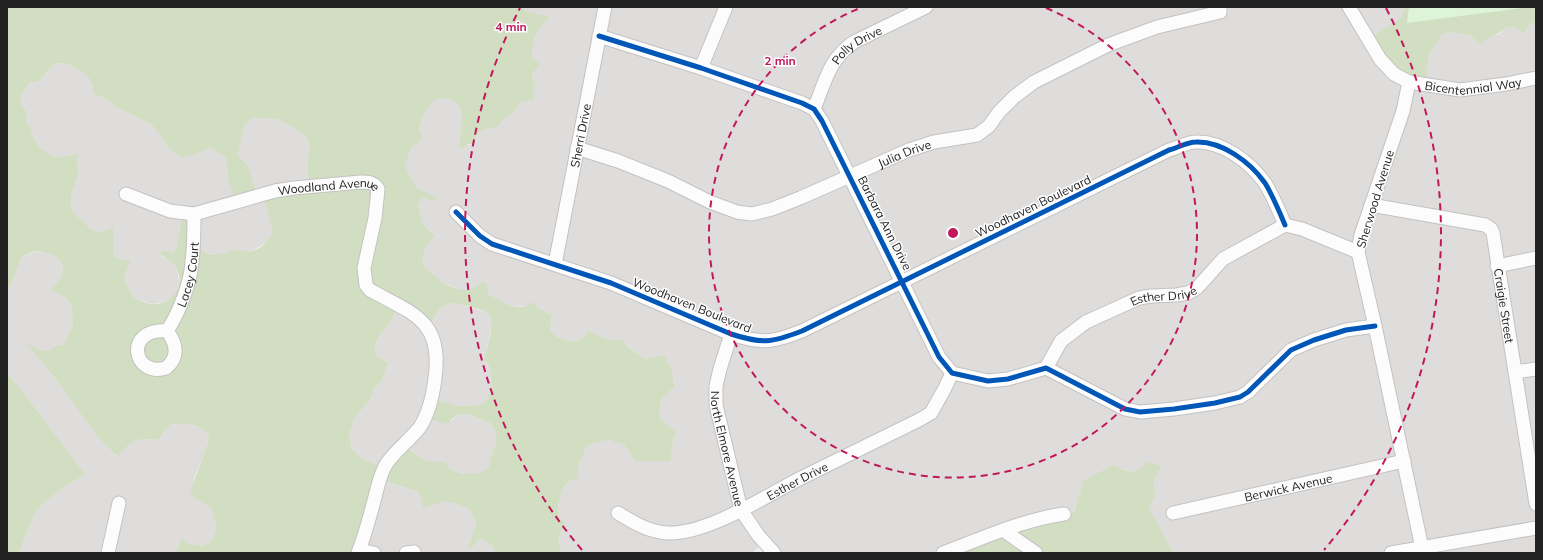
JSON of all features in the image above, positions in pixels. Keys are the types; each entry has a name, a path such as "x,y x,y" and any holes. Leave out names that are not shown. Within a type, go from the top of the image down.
{"street":[{"name":"Sherri Drive","path":"555,264 605,7"},
{"path":"701,68 726,7"},
{"name":"Polly Drive","path":"814,109 831,68 837,57 844,49 854,42 926,7"},
{"path":"1349,7 1380,59 1394,74 1409,82"},
{"name":"Julia Drive","path":"577,148 618,161 660,178 710,202 737,212 752,214 772,209 909,150 927,144 977,135 989,126 999,112 1014,97 1034,82 1108,45 1157,27 1220,10"},
{"path":"600,36 701,68 802,103 814,109"},
{"name":"Bicentennial Way","path":"1409,82 1460,90 1506,84 1536,78"},
{"name":"Sherwood Avenue","path":"1409,82 1403,111 1361,235 1358,252 1423,550"},
{"name":"Barbara Ann Drive","path":"814,109 822,121 850,176 939,357 952,373"},
{"name":"Woodhaven Boulevard","path":"456,212 480,236 492,244 611,283 731,334 751,341 768,342 781,340 802,331 1169,150 1195,142 1212,144 1234,154 1252,168 1265,183 1285,225"},
{"name":"Woodland Avenue","path":"126,194 170,210 194,214 275,191 361,182 370,182 376,185 378,189 374,218 364,268 366,285 370,290 416,315 423,322 431,332 434,339 437,361 434,391 426,417 407,443 387,463 380,477 359,552"},
{"name":"Craigie Street","path":"1371,205 1485,225 1491,228 1536,504"},
{"name":"Lacey Court","path":"167,331 184,296 190,274 194,214"},
{"path":"1285,225 1302,229 1358,252"},
{"name":"Esther Drive","path":"1046,368 1061,341 1086,322 1140,298 1188,293 1197,288 1223,259 1285,225"},
{"path":"1497,266 1536,258"},
{"path":"952,373 988,381 1008,379 1046,368 1125,409 1140,412 1174,409 1215,403 1240,397 1248,392 1291,350 1314,340 1346,330 1375,326"},
{"name":"North Elmore Avenue","path":"731,334 716,386 716,405 741,510 758,535 774,553"},
{"path":"1515,372 1536,369"},
{"name":"Esther Drive","path":"618,513 639,526 653,531 669,533 694,529 741,510 919,420 930,413 946,388 952,373"},
{"name":"Berwick Avenue","path":"1173,513 1404,461"},
{"path":"108,553 119,503"},
{"path":"943,553 1041,517 1064,514"},
{"path":"1391,553 1423,550 1536,528"},
{"path":"1003,530 1036,553"},
{"path":"359,552 374,553"}],"shaded area":[{"path":"523,7 1405,7 1400,19 1372,36 1425,84 1429,54 1443,33 1460,32 1477,40 1486,39 1499,34 1505,28 1528,26 1536,21 1536,553 1174,553 1149,508 1156,494 1153,490 1152,483 1140,470 1132,472 1113,465 1085,480 1074,511 1062,517 941,553 775,553 765,542 752,553 563,553 561,551 558,538 565,524 559,516 558,505 563,488 569,481 578,479 578,467 587,446 609,440 624,445 635,461 671,461 673,440 677,432 660,419 658,411 664,396 669,390 676,387 671,368 665,355 645,359 628,347 622,340 605,339 588,330 586,335 575,342 557,337 550,330 552,315 538,308 527,306 510,307 476,288 461,291 437,279 422,264 422,255 428,244 435,237 423,224 418,204 422,198 433,201 438,199 417,188 405,166 411,148 423,139 419,130 423,115 435,99 446,97 457,103 461,110 462,122 458,147 474,144 478,133 483,129 496,128 506,117 513,114 535,85 532,74 531,47 540,28"},
{"path":"65,63 80,70 89,77 94,85 94,94 106,99 117,108 151,124 167,146 191,156 211,148 226,158 228,179 235,204 248,166 238,156 244,125 253,118 278,119 305,135 310,146 307,162 309,187 273,232 268,241 252,251 244,252 236,249 220,255 205,254 200,249 183,212 176,249 172,253 164,250 162,257 172,262 177,268 179,283 176,294 169,301 152,304 134,298 124,280 128,266 113,253 101,232 92,230 72,211 71,196 79,171 77,166 77,154 55,157 41,149 31,133 31,128 26,123 27,113 21,107 20,98 29,83 39,81 54,64"},
{"path":"37,251 57,256 62,262 63,272 58,284 71,304 73,325 64,344 54,347 48,351 42,351 27,344 116,456 131,441 144,439 159,440 164,431 172,424 189,424 202,428 209,436 205,453 194,478 211,508 217,528 211,541 204,546 187,543 182,537 175,553 19,553 36,510 60,490 85,474 7,373 7,288 10,286 22,257"},
{"path":"453,303 486,312 491,317 492,323 484,359 488,364 492,376 492,390 487,400 480,405 456,406 432,398 452,421 457,415 468,414 490,423 495,431 496,442 488,468 481,474 462,474 450,469 445,463 432,463 418,456 406,447 388,468 364,460 352,449 349,436 354,419 370,400 375,387 382,381 388,363 376,355 375,344 380,335 399,308 429,326 441,307"},
{"path":"384,481 417,491 422,499 424,508 442,501 454,502 469,509 476,522 468,549 475,545 479,539 486,541 493,547 495,553 360,553"}],"green space":[{"path":"7,7 523,7 526,11 550,17 539,30 534,40 532,57 540,64 532,74 535,85 533,100 521,102 513,114 506,117 496,128 481,131 477,135 474,144 468,144 463,149 458,147 462,120 461,112 459,106 454,101 435,99 423,115 419,130 423,139 411,148 405,166 417,188 439,199 433,201 423,198 418,204 423,224 435,237 426,249 422,264 442,282 458,289 466,290 474,288 482,282 486,283 488,294 510,306 522,307 533,302 538,308 552,315 550,330 557,337 575,342 586,335 588,330 605,339 622,340 628,347 645,359 665,355 671,367 676,387 671,389 664,396 660,404 659,414 660,419 677,432 673,440 671,461 635,461 624,445 609,440 587,446 578,467 578,479 569,481 563,488 558,505 559,516 565,524 558,538 561,551 563,553 495,553 493,547 486,541 479,539 475,545 468,549 476,522 469,509 451,502 442,502 423,509 422,499 417,491 384,481 360,553 175,553 182,537 187,543 204,546 211,541 217,528 211,508 190,495 209,436 202,428 189,424 172,424 164,431 159,440 145,439 135,441 127,446 117,456 97,436 58,382 26,343 42,351 48,351 54,347 64,344 73,325 71,304 64,296 51,290 62,275 63,270 60,260 39,251 22,257 10,286 7,288","holes":["65,63 81,71 88,77 93,87 94,94 106,99 117,108 151,124 167,146 181,158 191,156 211,148 226,158 228,179 235,204 257,195 248,166 238,156 244,125 253,118 278,119 305,135 310,146 307,162 309,186 264,197 273,232 262,246 253,251 242,251 236,249 217,255 204,252 200,249 195,212 183,212 176,249 172,253 164,250 160,252 176,266 179,282 175,294 171,298 159,304 150,304 134,298 124,280 131,261 119,259 113,253 113,228 101,232 92,230 72,211 71,196 79,171 77,166 77,154 55,157 41,149 31,133 31,128 26,123 27,112 21,105 21,98 29,83 39,81 54,64","452,303 479,309 486,312 489,316 491,327 484,359 488,364 492,376 492,390 487,400 480,405 457,406 432,398 426,418 446,424 457,415 468,414 490,423 495,431 496,442 488,468 481,473 462,474 450,469 445,462 428,461 406,447 388,468 364,460 352,449 349,436 354,419 370,400 375,387 382,381 388,363 376,355 375,344 380,335 399,308 429,326 441,307"]},
{"path":"1405,7 1536,7 1536,21 1528,26 1524,33 1515,27 1505,28 1481,44 1468,35 1443,33 1429,54 1425,84 1398,75 1372,36 1400,19"},
{"path":"1409,7 1529,7 1407,23"},
{"path":"7,373 85,474 60,490 36,510 19,553 7,553"},
{"path":"1147,462 1162,466 1154,480 1153,487 1156,494 1149,508 1174,553 941,553 1074,512 1084,480 1113,465 1128,471 1135,471 1143,467"}],"cycle path":[{"path":"599,36 701,68 802,103 814,109 822,121 939,357 952,373 988,381 1008,379 1046,368 1125,409 1140,412 1174,409 1215,403 1240,397 1248,392 1291,350 1314,340 1346,330 1375,326"},
{"path":"456,212 480,236 492,244 611,283 731,334 759,341 774,340 802,331 1169,150 1189,143 1196,142 1216,145 1235,154 1252,168 1265,183 1285,225"}]}
